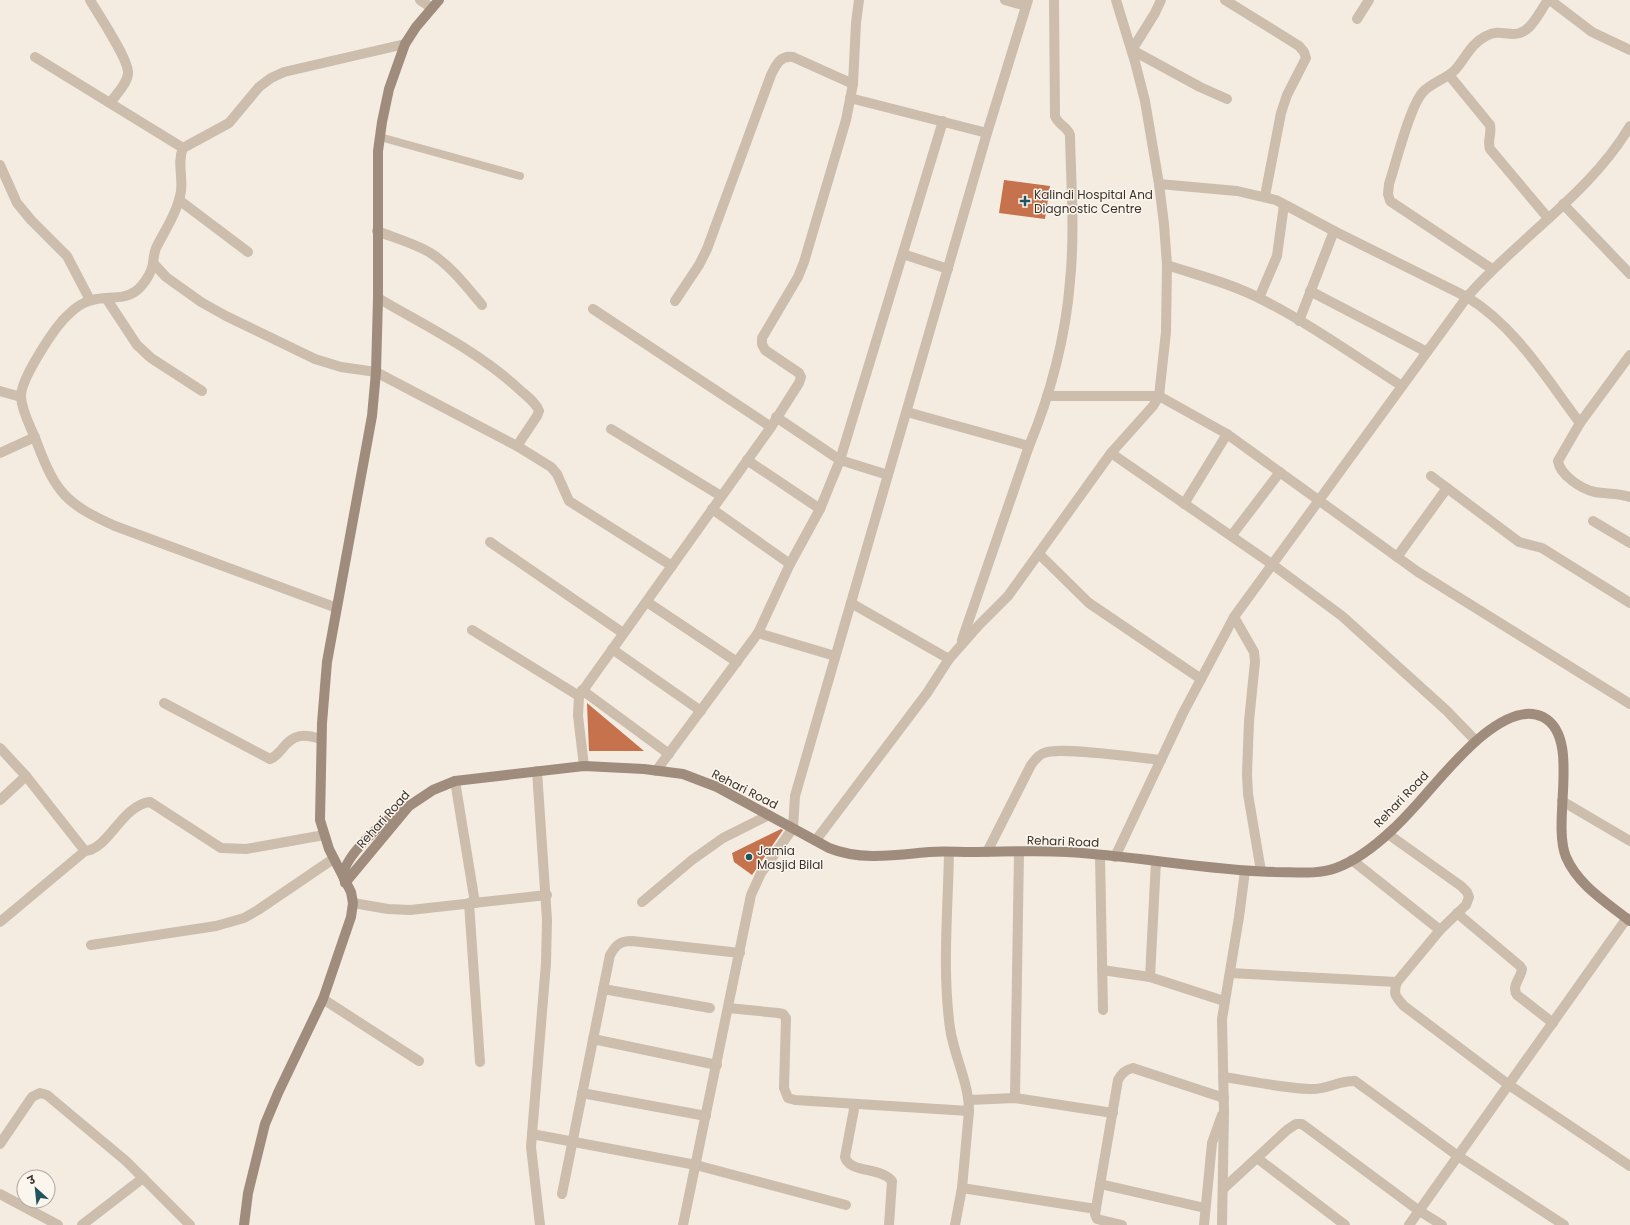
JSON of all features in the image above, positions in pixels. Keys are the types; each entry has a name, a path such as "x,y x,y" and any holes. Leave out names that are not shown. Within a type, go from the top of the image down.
{"main road":[{"path":"244,1225 248,1193 265,1124 278,1093 323,999 346,938 353,903 350,892 333,859 320,820 322,739 327,662 372,416 376,372 378,298 378,152 380,137 389,89 404,44 410,34 439,0"},
{"name":"Rehari Road","path":"345,883 409,806 433,790 455,781 584,766 683,774 717,787 844,854 882,856 949,852 1066,852 1244,871 1316,873 1335,868 1352,860 1388,834 1476,740 1510,718 1527,714 1539,715 1551,722 1557,732 1562,748 1561,838 1565,854 1574,873 1590,889 1628,920"}],"street":[{"path":"90,0 124,59 128,70 128,76 110,103"},
{"path":"420,0 432,8"},
{"path":"584,766 578,716 581,693 771,426 801,378 797,370 765,350 762,344 762,338 798,277 804,262 846,120 853,84 855,29 859,0"},
{"path":"683,1225 740,953 750,895 754,883 793,828 795,796 987,133 1027,3 1005,0"},
{"path":"961,644 1029,446 1041,419 1066,318 1072,246 1070,135 1068,129 1057,122 1055,116 1054,0"},
{"path":"816,840 927,693 949,659 961,644 1008,596 1111,453 1153,406 1158,396 1166,332 1166,265 1160,184 1145,101 1132,50 1116,0"},
{"path":"1132,50 1155,13 1161,0"},
{"path":"1225,0 1299,46 1304,52 1306,58 1287,95 1281,113 1265,196"},
{"path":"1357,19 1369,0"},
{"path":"1492,269 1390,201 1388,194 1389,184 1418,98 1423,92 1457,68 1470,49 1486,36 1495,32 1518,34 1524,32 1549,0 1592,32 1630,50"},
{"path":"337,608 115,526 86,513 69,500 59,489 48,471 21,397 26,380 56,328 69,314 90,300 128,296 145,283 153,263 153,255 179,200 182,182 180,154 183,148 229,123 259,87 271,78 284,72 404,44"},
{"path":"1132,50 1200,87 1227,99"},
{"path":"35,57 183,148"},
{"path":"675,301 700,264 707,249 771,75 777,63 782,58 793,57 853,84"},
{"path":"1449,75 1490,125 1491,130 1488,143 1490,149 1548,218"},
{"path":"850,98 987,133"},
{"path":"656,771 758,633 790,564 820,509 840,460 943,122"},
{"path":"1115,857 1201,679 1234,617 1467,297 1492,269 1563,204 1609,158 1630,126"},
{"path":"0,165 18,203 31,220 68,256 90,300"},
{"path":"1160,184 1237,191 1265,196 1467,297 1484,307 1508,328 1580,424"},
{"path":"179,200 248,252"},
{"path":"1563,204 1630,274"},
{"path":"1258,298 1277,256 1284,205"},
{"path":"377,231 430,253 455,274 482,305"},
{"path":"1299,321 1334,231"},
{"path":"903,254 948,269"},
{"path":"153,263 166,277 201,302 303,354 342,367 376,372 517,446 554,471 560,480 565,494 572,504 672,566"},
{"path":"1166,265 1230,286 1258,298 1299,321 1402,386"},
{"path":"1310,291 1428,352"},
{"path":"106,298 137,345 151,358 202,391"},
{"path":"378,298 487,363 535,403 539,411 537,416 517,446"},
{"path":"593,308 659,354 771,426"},
{"path":"1630,355 1580,424 1560,454 1558,460 1559,467 1564,474 1586,489 1630,497"},
{"path":"0,391 21,397"},
{"path":"1047,396 1158,396 1227,434 1397,557 1463,601 1630,704"},
{"path":"907,412 1029,446"},
{"path":"776,417 840,460 888,475"},
{"path":"611,429 721,496"},
{"path":"1184,504 1227,434"},
{"path":"0,453 35,437"},
{"path":"1111,453 1273,564 1342,616 1447,711 1476,740"},
{"path":"747,460 820,509"},
{"path":"1232,536 1280,472"},
{"path":"1431,476 1519,542 1542,548 1630,603"},
{"path":"1397,557 1447,488"},
{"path":"712,509 790,564"},
{"path":"1593,520 1630,543"},
{"path":"490,542 623,633"},
{"path":"1039,554 1089,603 1201,679"},
{"path":"647,602 737,662"},
{"path":"851,603 949,659"},
{"path":"1234,617 1254,652 1255,662 1249,721 1247,774 1248,794 1261,871"},
{"path":"472,630 581,693 669,754"},
{"path":"758,633 836,656"},
{"path":"612,649 701,711"},
{"path":"164,703 270,759 277,755 286,743 295,737 305,735 322,739"},
{"path":"0,748 26,776 85,851"},
{"path":"987,852 1031,765 1044,753 1069,751 1161,760"},
{"path":"537,771 547,895 547,948 532,1134 533,1170 540,1225"},
{"path":"0,800 26,776"},
{"path":"455,781 472,903 480,1062"},
{"path":"1562,801 1630,841"},
{"path":"0,922 85,851 96,848 138,805 150,802 221,848 246,849 324,835"},
{"path":"642,902 692,860 723,838 769,815"},
{"path":"1388,834 1467,892 1469,897 1466,904 1440,930 1397,982 1394,991 1397,998 1404,1006 1509,1085 1630,1166"},
{"path":"949,852 948,1006 954,1047 969,1100 962,1188 955,1225"},
{"path":"1015,1098 1019,852"},
{"path":"1100,855 1103,1010"},
{"path":"91,945 216,926 244,918 333,859"},
{"path":"1352,860 1440,930"},
{"path":"1150,977 1156,861"},
{"path":"1222,1225 1224,1098 1222,1019 1244,871"},
{"path":"353,903 388,909 410,910 547,895"},
{"path":"1457,913 1520,966 1522,969 1522,974 1514,987 1514,991 1553,1023"},
{"path":"1409,1225 1418,1210 1628,920"},
{"path":"562,1194 610,955 614,947 622,941 632,941 740,953"},
{"path":"1102,970 1150,977 1224,1001"},
{"path":"1230,973 1397,982"},
{"path":"603,989 710,1008"},
{"path":"323,999 419,1061"},
{"path":"728,1008 783,1014 786,1018 784,1088 788,1098 969,1111"},
{"path":"593,1039 717,1065"},
{"path":"1122,1225 1097,1218 1096,1209 1118,1080 1127,1069 1133,1068 1224,1098"},
{"path":"1223,1077 1308,1089 1328,1088 1349,1081 1355,1082 1458,1156 1564,1225"},
{"path":"0,1144 32,1097 40,1093 47,1095 58,1102 143,1178 190,1225"},
{"path":"582,1093 706,1116"},
{"path":"969,1100 1015,1098 1113,1113"},
{"path":"855,1104 845,1157 846,1162 851,1166 885,1174 892,1181 889,1225"},
{"path":"1204,1225 1212,1143 1217,1125 1224,1112"},
{"path":"1223,1189 1287,1130 1296,1124 1302,1124 1418,1210 1442,1225"},
{"path":"532,1134 696,1165 846,1205"},
{"path":"1257,1158 1345,1225"},
{"path":"82,1225 143,1178"},
{"path":"1100,1184 1205,1208"},
{"path":"962,1188 1096,1209"},
{"path":"0,1194 58,1225"}],"lane":[{"path":"380,137 520,176"}],"building":[{"path":"1004,180 1050,186 1045,219 999,213"},
{"path":"587,703 644,751 589,751"},
{"name":"Jamia Masjid Bilal","path":"781,829 783,830 752,875 734,862 732,853"}],"place":[{"name":"Kalindi Hospital And Diagnostic Centre","path":"1025,201"},
{"name":"Jamia Masjid Bilal","path":"749,857"}]}
